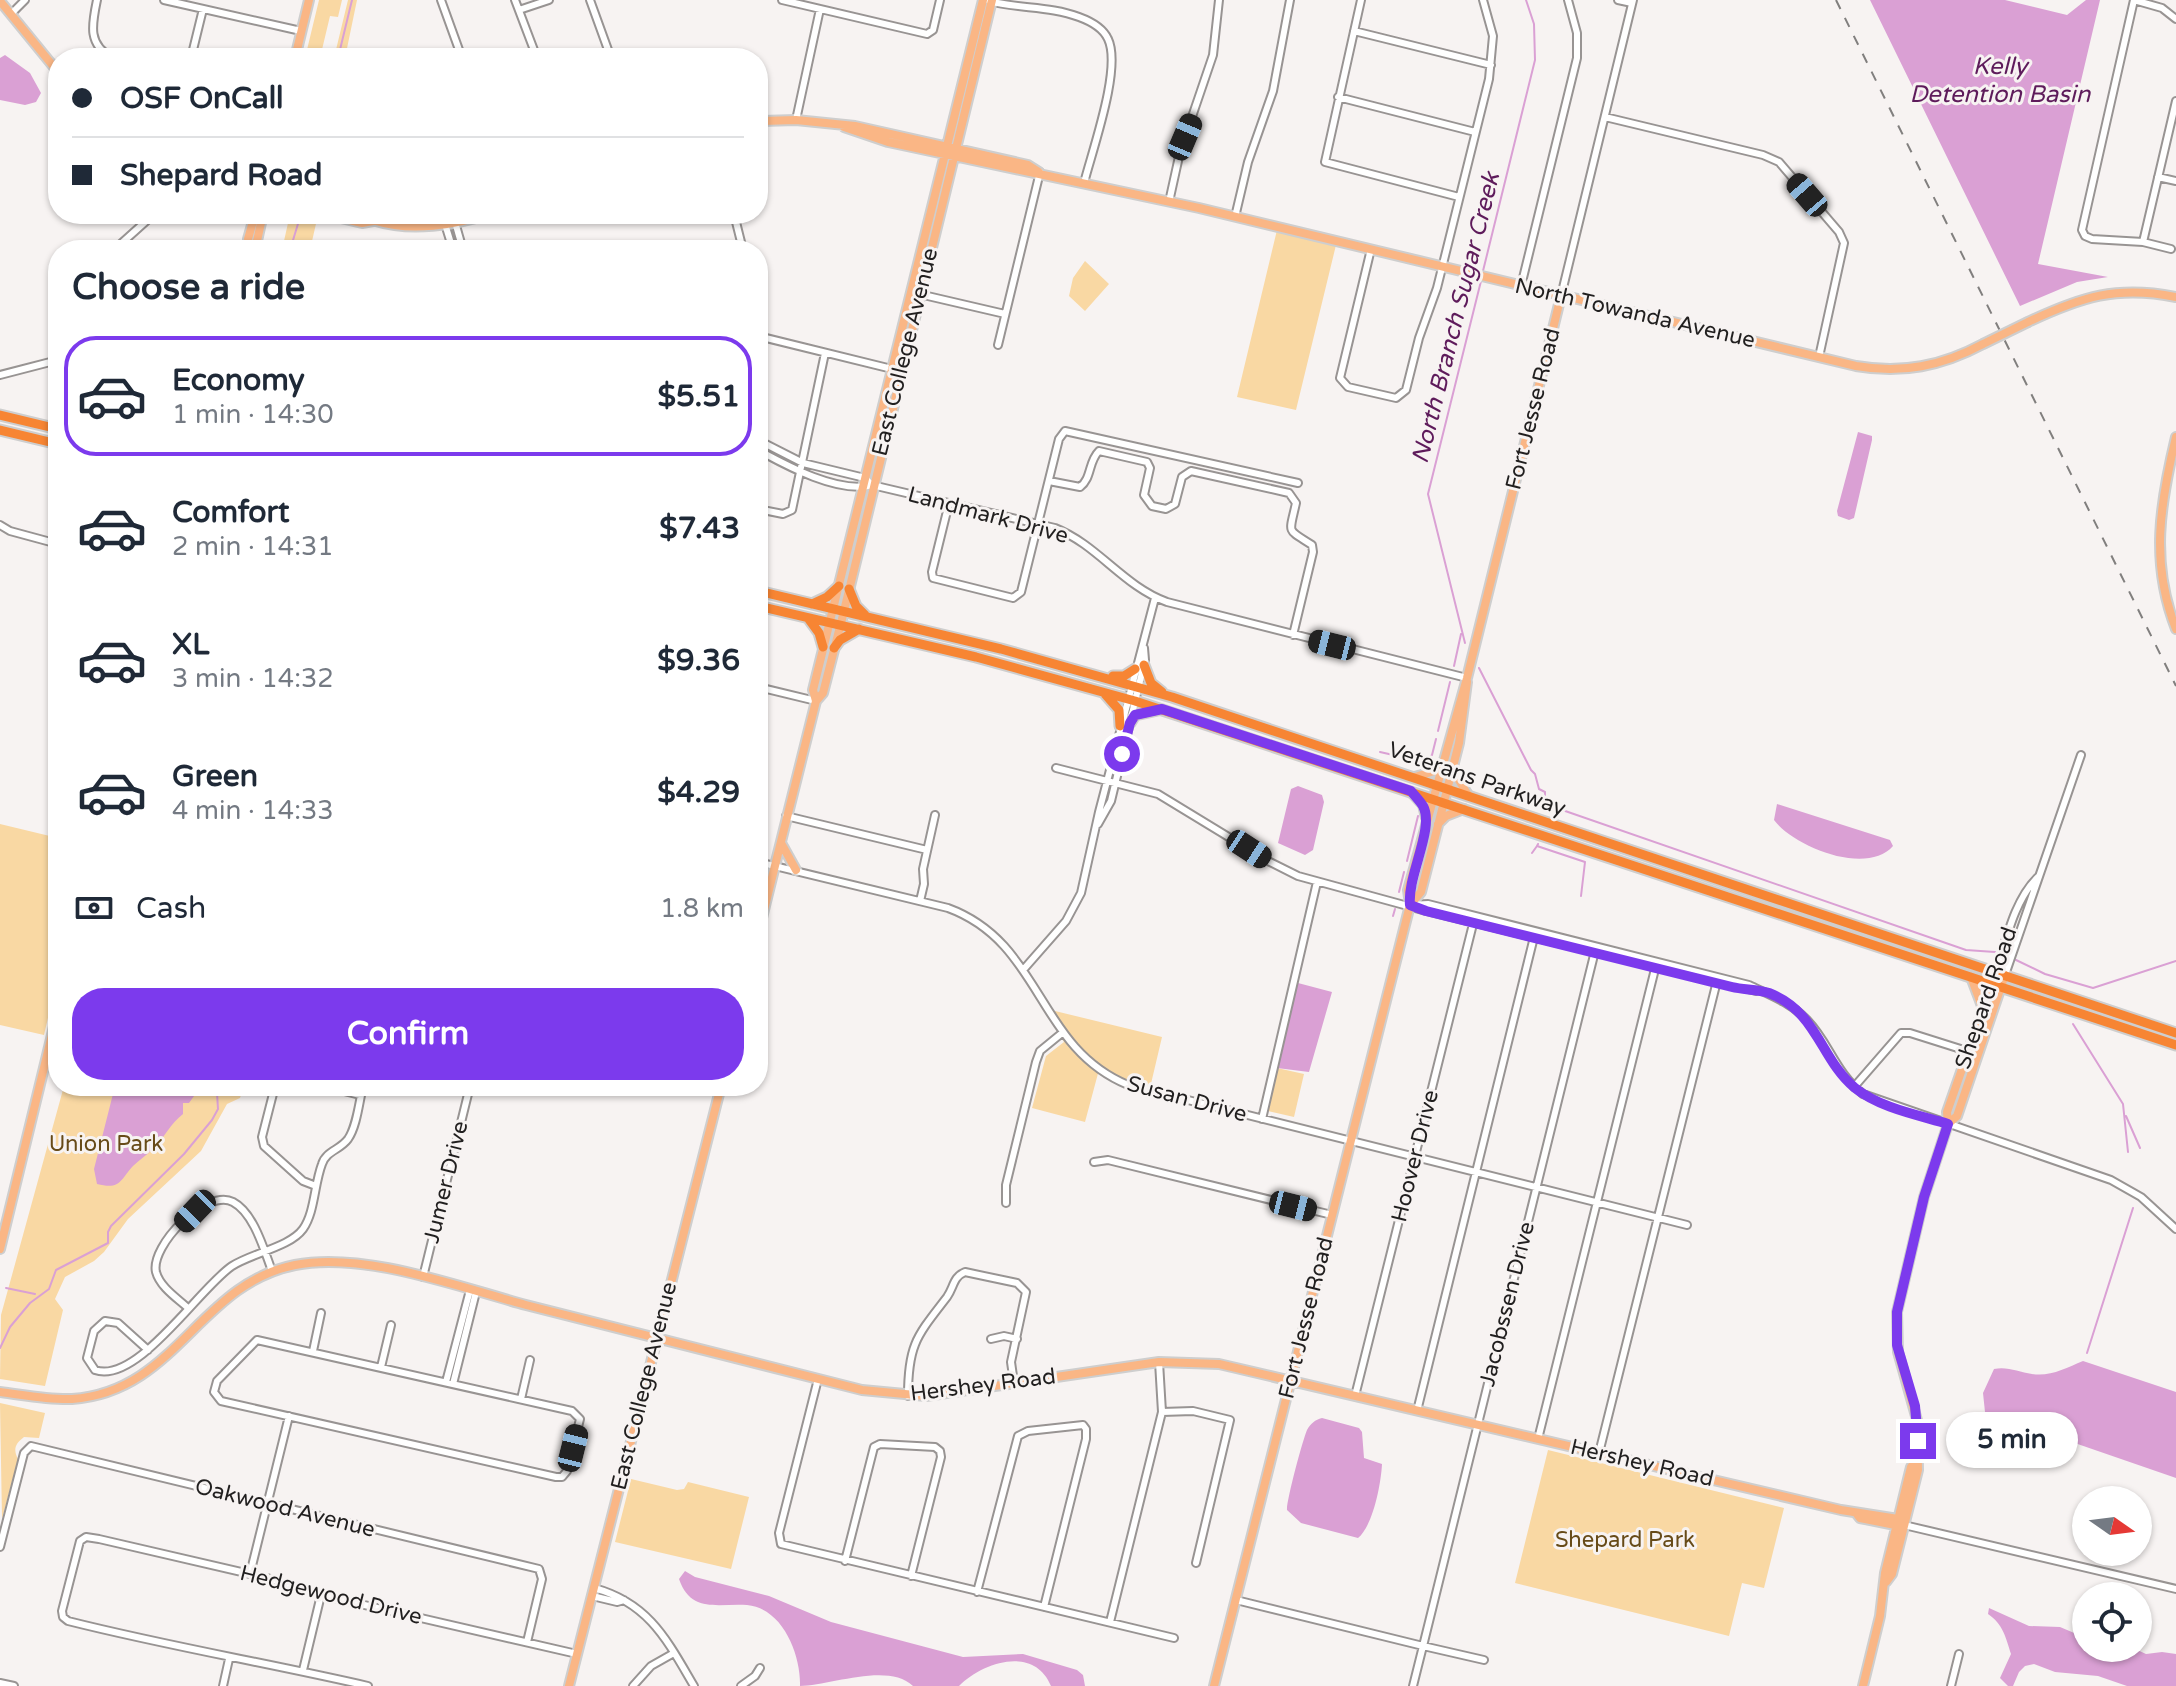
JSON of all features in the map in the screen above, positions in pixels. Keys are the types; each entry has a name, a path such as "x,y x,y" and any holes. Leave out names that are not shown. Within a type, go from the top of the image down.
{"highway":[{"path":"0,415 48,427"},
{"path":"0,430 48,442"},
{"path":"812,604 827,597 839,586"},
{"path":"849,589 856,606 868,617"},
{"name":"Veterans Parkway","path":"768,593 1168,696 2176,1033"},
{"name":"Veterans Parkway","path":"768,608 859,629 1162,709 2176,1045"},
{"path":"808,618 819,633 823,647"},
{"path":"834,648 840,640 859,629"},
{"path":"1103,677 1124,676 1139,667 1151,683 1168,696"},
{"path":"1102,692 1116,704 1125,724 1135,715 1162,709"}],"main road":[{"path":"297,48 309,0"},
{"name":"East College Avenue","path":"768,891 816,701 823,693 844,611 892,369 988,0"},
{"path":"0,1 48,60"},
{"name":"North Towanda Avenue","path":"768,121 796,120 844,127 888,142 950,151 1026,174 1040,172 1873,369 1900,370 1934,365 2072,302 2113,292 2137,291 2176,297"},
{"name":"East College Avenue","path":"816,701 813,690 832,609 900,378 950,151"},
{"name":"Fort Jesse Road","path":"1214,1686 1410,905 1408,890 1467,678 1561,296"},
{"path":"900,378 895,369 902,327"},
{"path":"2176,437 2158,531 2161,577 2176,629"},
{"name":"Fort Jesse Road","path":"1410,905 1421,892 1448,788 1468,693 1467,678"},
{"path":"1415,777 1434,771 1443,763"},
{"path":"1452,769 1468,795"},
{"path":"1411,791 1423,805 1426,821"},
{"path":"1438,825 1446,816 1465,809"},
{"path":"780,841 783,853 796,870"},
{"name":"Shepard Road","path":"1948,1124 1957,1116 2000,973"},
{"path":"1971,977 1982,1007"},
{"name":"Shepard Road","path":"1863,1686 1886,1582 1885,1573 1900,1524 1911,1467 1916,1461 1917,1420 1898,1352 1897,1312 1924,1197 1948,1124 1947,1112 1982,1007 1996,986"},
{"path":"0,1249 48,1051"},
{"name":"East College Avenue","path":"569,1686 718,1096"},
{"name":"Hershey Road","path":"3,1392 74,1399 107,1392 163,1362 228,1295 254,1278 300,1263 335,1260 422,1278 862,1390 908,1396 953,1393 1159,1362 1206,1363 1856,1513 1862,1511 1900,1524"}],"street":[{"path":"11,14 25,0"},
{"path":"97,0 92,26 99,48"},
{"path":"164,0 301,31"},
{"path":"441,0 458,48"},
{"path":"515,0 533,48"},
{"path":"519,10 549,0"},
{"path":"590,0 607,48"},
{"path":"782,0 930,34 940,0"},
{"path":"988,0 1032,5 1079,17 1094,24 1109,41 1111,74 1084,183"},
{"path":"1169,202 1180,152 1208,75 1219,0"},
{"path":"1235,217 1248,162 1273,91 1290,0"},
{"path":"1361,0 1325,162 1459,197"},
{"path":"1371,249 1340,374 1342,382 1348,387 1399,397 1406,390 1442,267 1491,65 1493,36 1483,0"},
{"path":"1521,286 1577,58 1577,33 1568,0"},
{"path":"1618,0 1633,2"},
{"path":"2171,249 2143,242 2088,238 2082,226 2134,0 2162,8 2176,19"},
{"name":"Fort Jesse Road","path":"1561,296 1633,2"},
{"path":"193,48 203,9"},
{"path":"796,120 820,9"},
{"path":"1354,31 1491,65"},
{"path":"1338,97 1475,132"},
{"path":"2143,242 2176,101"},
{"path":"1605,117 1763,155 1779,162 1844,239 1845,252 1819,357"},
{"path":"998,345 1040,172"},
{"path":"2158,177 2176,181"},
{"path":"125,240 143,224"},
{"path":"919,294 1005,314"},
{"path":"768,339 892,369"},
{"path":"768,511 788,514 792,510 825,353"},
{"path":"0,375 48,363"},
{"path":"949,503 933,578 1017,597 1059,439 1065,431 1298,483"},
{"path":"768,445 803,463 867,484"},
{"path":"1049,481 1080,487 1087,482 1093,458 1099,451 1147,462 1150,468 1144,495 1152,506 1166,509 1175,504 1182,477 1191,471 1289,493 1296,503 1290,529 1293,535 1312,545 1313,552 1293,635"},
{"path":"768,455 801,472 867,484"},
{"name":"Landmark Drive","path":"867,484 1073,535 1129,582 1155,598 1467,678"},
{"path":"0,525 10,531 48,541"},
{"path":"1023,970 1076,905 1112,780 1155,598"},
{"path":"768,689 816,701"},
{"name":"Shepard Road","path":"2000,973 2018,910 2030,885 2038,877 2081,755"},
{"path":"1056,768 1158,794 1280,868 1317,882 1410,905 1428,904 1474,920 1761,991 1790,1004 1807,1020 1832,1061 1854,1087 1882,1103 2111,1180 2141,1197 2176,1229"},
{"path":"920,901 935,815"},
{"path":"786,816 927,850"},
{"name":"Susan Drive","path":"768,864 960,912 984,925 1003,943 1023,970 1062,1033 1091,1064 1118,1081 1687,1225"},
{"path":"1262,1119 1317,882"},
{"name":"Hoover Drive","path":"1355,1396 1474,920"},
{"path":"1417,1411 1535,935"},
{"name":"Jacobssen Drive","path":"1413,1686 1595,950"},
{"path":"1538,1439 1656,965"},
{"path":"1599,1453 1717,980"},
{"path":"1006,1203 1006,1185 1036,1062 1040,1051 1062,1033"},
{"path":"1854,1087 1901,1033 1967,1051"},
{"path":"272,1096 262,1137 264,1146 303,1181 316,1186"},
{"path":"148,1350 118,1323 110,1321 101,1323 94,1331 87,1358 95,1370 109,1371 148,1350 228,1268 264,1249 291,1240 301,1232 307,1222 326,1156 344,1144 350,1135 360,1096"},
{"name":"Jumer Drive","path":"422,1278 468,1096"},
{"path":"1094,1162 1108,1160 1332,1215"},
{"path":"188,1308 160,1281 155,1263 161,1247 204,1203 221,1199 238,1206 264,1249 272,1271"},
{"path":"908,1396 908,1371 917,1335 949,1293 957,1275 969,1271 1017,1283 1026,1292 1011,1362 1014,1383"},
{"path":"450,1383 473,1291"},
{"path":"313,1351 321,1313"},
{"path":"381,1367 391,1325"},
{"path":"991,1339 1004,1336 1017,1339"},
{"path":"257,1340 313,1351 572,1411 578,1416 567,1471 562,1477 221,1401 216,1397 213,1387 217,1381 257,1340"},
{"path":"521,1399 530,1360"},
{"path":"1110,1622 1162,1412 1159,1362"},
{"path":"818,1379 779,1533 780,1542 785,1546 1174,1638"},
{"path":"1162,1412 1210,1413 1230,1420 1196,1563"},
{"path":"250,1574 289,1416"},
{"path":"977,1592 1018,1436 1028,1431 1083,1425 1086,1439 1044,1607"},
{"path":"845,1561 874,1447 880,1444 935,1447 941,1457 911,1576"},
{"name":"Oakwood Avenue","path":"0,1547 27,1448 31,1446 268,1501 318,1518 542,1572 527,1642"},
{"name":"Hershey Road","path":"1900,1524 2176,1589"},
{"name":"Hedgewood Drive","path":"229,1659 64,1618 62,1611 79,1543 84,1538 250,1574 321,1595 577,1654"},
{"path":"593,1592 619,1595 649,1617 694,1686"},
{"path":"303,1670 321,1595"},
{"path":"1236,1600 1484,1660"},
{"path":"633,1686 651,1666 674,1653"},
{"path":"1951,1686 1959,1654"},
{"path":"223,1686 229,1659 303,1670 368,1686"},
{"path":"741,1686 760,1668"},
{"path":"0,1683 14,1686"}],"green space":[{"path":"319,0 342,0 338,17 330,16 322,48 307,48"},
{"path":"348,0 357,0 347,48 336,48"},
{"path":"288,224 316,224 312,240 284,240"},
{"path":"1277,230 1336,245 1296,410 1237,397"},
{"path":"1085,261 1109,284 1085,311 1069,296 1073,278"},
{"path":"0,824 48,836 48,1018 44,1035 0,1025"},
{"path":"1055,1011 1162,1037 1150,1088 1100,1066 1085,1122 1032,1108 1046,1056 1064,1042 1047,1015"},
{"path":"1277,1068 1304,1074 1294,1117 1268,1111"},
{"name":"Union Park","path":"61,1096 241,1096 227,1104 201,1151 128,1219 104,1252 65,1277 55,1299 63,1310 45,1386 0,1379 1,1315"},
{"path":"0,1403 45,1413 39,1438 24,1437 16,1447 18,1459 2,1519"},
{"name":"Shepard Park","path":"1548,1450 1784,1508 1764,1588 1742,1583 1729,1636 1515,1583"},
{"path":"631,1479 677,1490 684,1489 688,1482 749,1497 731,1569 615,1542"}],"water":[{"name":"Kelly Detention Basin","path":"1870,0 2005,0 2067,15 2086,0 2100,0 2038,264 2108,277 2077,282 2020,306"},
{"path":"5,55 30,73 41,93 36,102 25,105 0,100 0,58"},
{"path":"1858,432 1872,436 1872,440 1854,518 1849,520 1838,516 1837,511"},
{"path":"1298,786 1322,795 1324,802 1313,850 1305,855 1278,843 1291,789"},
{"path":"1777,804 1890,840 1893,846 1881,855 1866,858 1849,858 1814,848 1797,840 1774,820"},
{"path":"1298,983 1332,992 1309,1072 1277,1068"},
{"path":"112,1096 194,1096 189,1103 183,1103 183,1114 153,1149 116,1185 97,1184 94,1169"},
{"path":"2083,1361 2176,1392 2176,1478 1985,1412 1983,1393 1994,1369 2045,1374"},
{"path":"1322,1418 1359,1428 1364,1458 1382,1464 1372,1515 1358,1538 1301,1523 1287,1510 1307,1430 1313,1422"},
{"path":"685,1571 695,1577 769,1596 831,1622 963,1657 1023,1654 1077,1670 1083,1675 1085,1686 1051,1686 1033,1665 1008,1662 981,1670 959,1686 913,1686 902,1679 874,1675 800,1686 793,1648 780,1624 771,1615 747,1605 698,1602 684,1590 679,1579"},
{"path":"1989,1608 2029,1626 2060,1627 2072,1632 2072,1662 2152,1662 2152,1653 2176,1654 2176,1686 2127,1686 2098,1676 2055,1672 2034,1664 2025,1666 2013,1686 2008,1686 2000,1678 2011,1654 2001,1627 1988,1614"}],"waterway":[{"path":"340,48 352,0"},
{"name":"North Branch Sugar Creek","path":"1482,275 1535,60 1534,24 1526,0"},
{"path":"293,240 298,224"},
{"name":"North Branch Sugar Creek","path":"1465,643 1428,494 1481,281"},
{"path":"1454,666 1461,634"},
{"path":"1479,668 1535,774 1539,789 1545,792 1545,804 1966,950 1995,952"},
{"path":"1438,731 1450,682"},
{"path":"1380,752 1424,762 1432,755 1436,739"},
{"path":"1407,861 1418,816"},
{"path":"1538,844 1585,862 1581,896"},
{"path":"1532,853 1537,846"},
{"path":"1399,892 1404,872"},
{"path":"1393,916 1395,909"},
{"path":"2016,960 2045,974 2093,988 2176,961"},
{"path":"2073,1024 2123,1104 2128,1152"},
{"path":"0,1348 10,1327 30,1303 49,1289 56,1270 108,1243 111,1226 184,1154 212,1120 218,1109 217,1096"},
{"path":"2126,1116 2140,1148"},
{"path":"2087,1353 2133,1208"},
{"path":"6,1288 35,1294"}],"railway":[{"path":"1836,0 2176,686"}],"route":[{"path":"1122,754 1135,715 1162,709 1411,791 1423,805 1426,821 1408,890 1410,905 1748,991 1769,993 1790,1004 1807,1020 1841,1073 1863,1094 1948,1124 1924,1197 1897,1312 1897,1345 1915,1406 1918,1441"}]}
